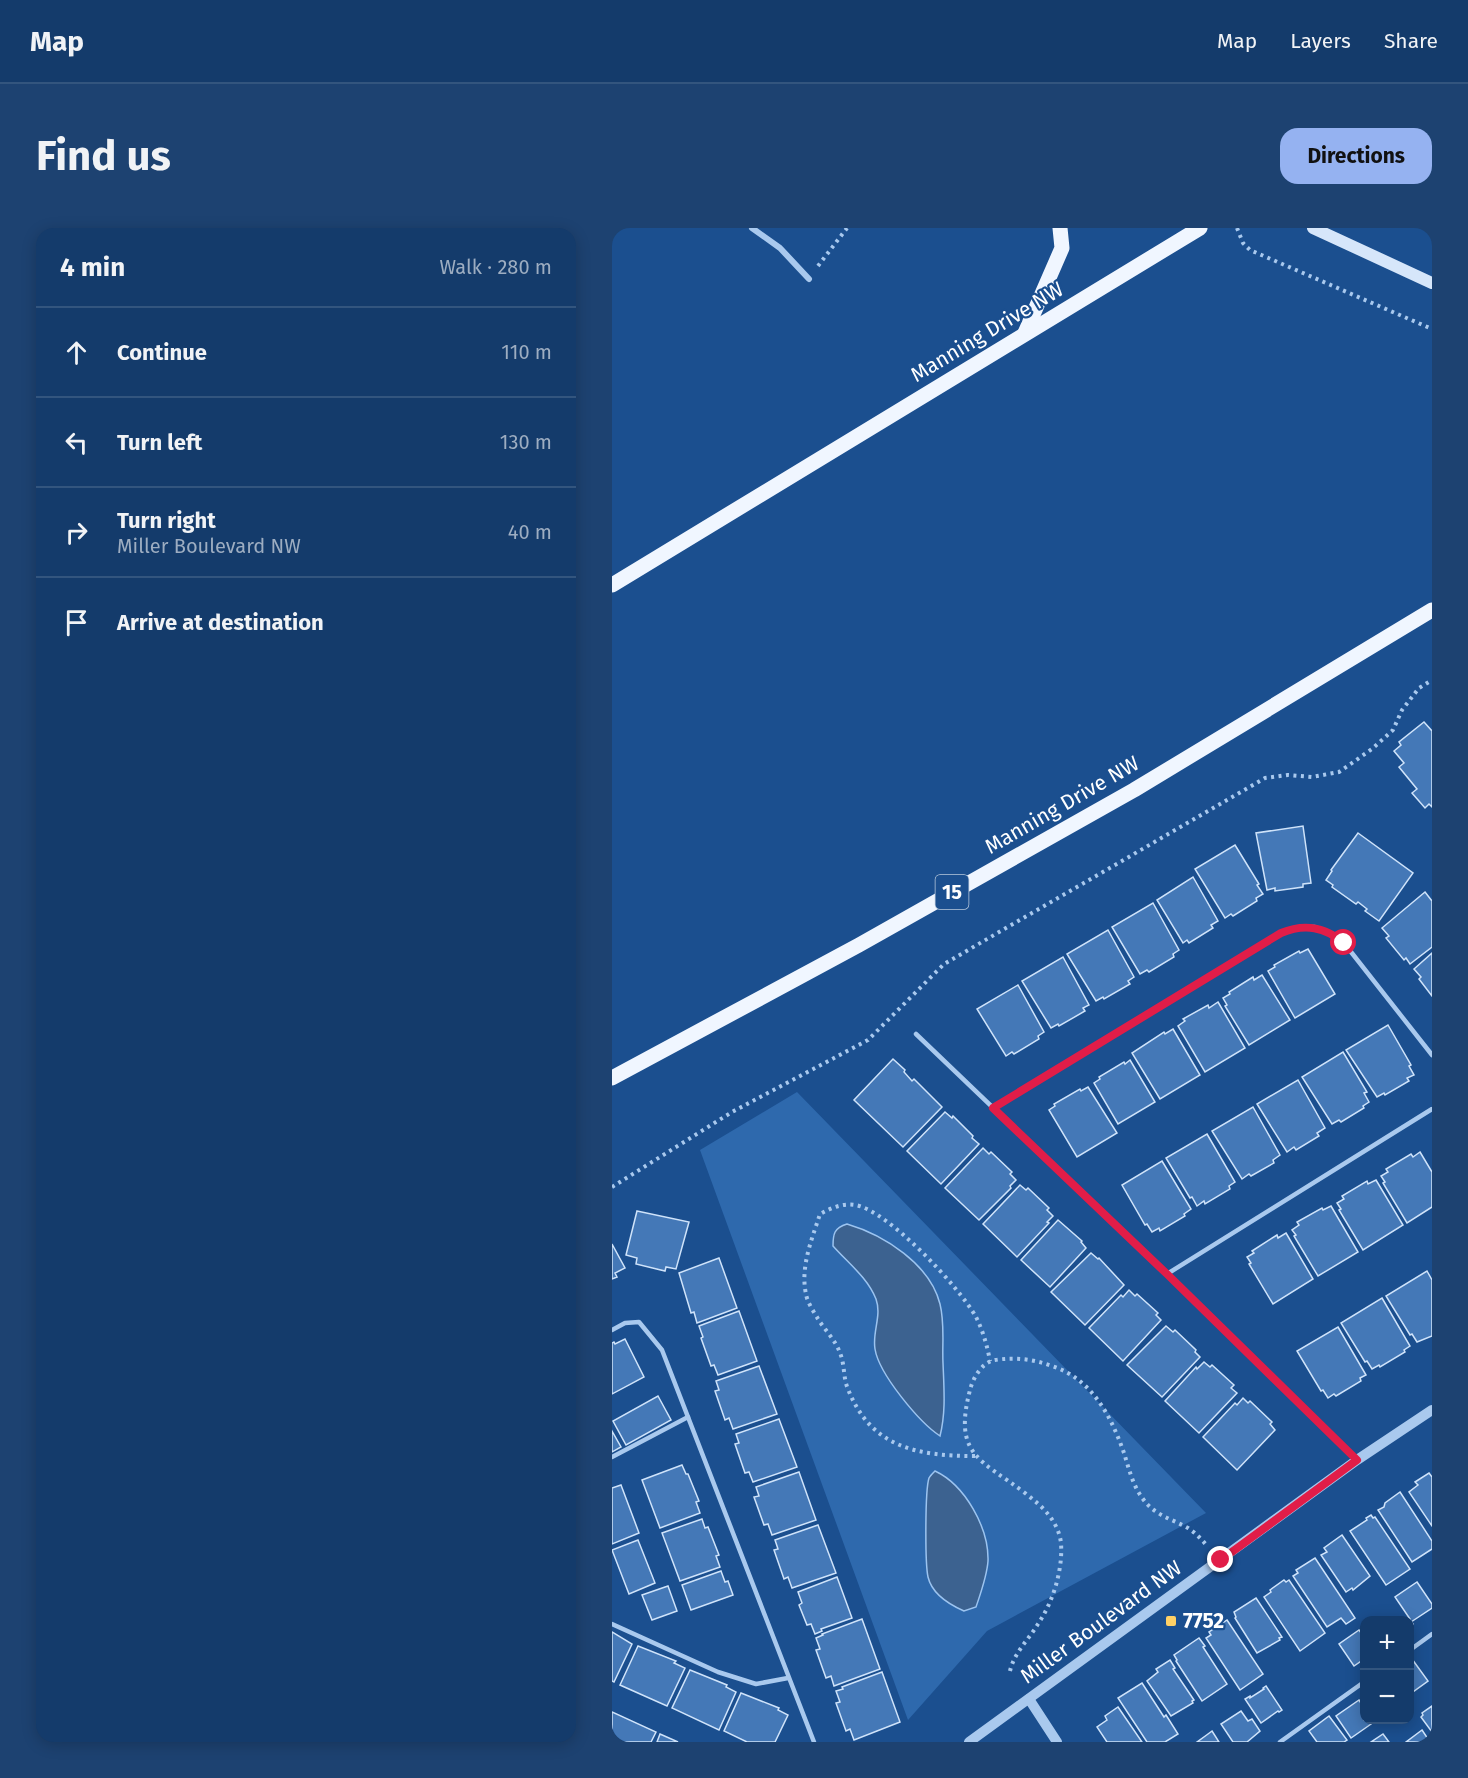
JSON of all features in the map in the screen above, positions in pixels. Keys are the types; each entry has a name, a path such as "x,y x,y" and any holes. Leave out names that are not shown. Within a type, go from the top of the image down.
{"main road":[{"path":"1024,333 1062,248 1060,228"},
{"name":"Manning Drive NW","path":"612,585 1200,228"},
{"path":"1313,228 1432,283"},
{"name":"Manning Drive NW","path":"612,1078 869,939 1134,789 1432,610"}],"street":[{"path":"752,228 780,248 809,279"},
{"name":"Miller Boulevard NW","path":"969,1742 1357,1460 1432,1410"},
{"path":"1029,1699 1057,1742"}],"lane":[{"path":"993,1108 1281,933 1301,927 1324,929 1344,943 1432,1055"},
{"path":"916,1034 1357,1460"},
{"path":"1167,1274 1432,1109"},
{"path":"612,1330 625,1323 639,1322 662,1350 814,1742"},
{"path":"612,1457 688,1417"},
{"path":"612,1624 718,1672 756,1684 788,1678"},
{"path":"1414,1647 1432,1634"},
{"path":"1280,1742 1360,1686"}],"path":[{"path":"809,279 835,241 847,228"},
{"path":"1238,228 1243,243 1250,250 1432,329"},
{"path":"612,1188 732,1112 868,1040 944,964 1265,778 1288,775 1312,777 1339,772 1372,749 1393,730 1402,710 1419,688 1432,680"},
{"path":"975,1456 927,1454 906,1449 888,1441 867,1422 855,1404 847,1388 840,1353 806,1296 805,1271 809,1247 820,1214 838,1206 855,1205 872,1210 890,1223 915,1245 964,1299 983,1332 990,1360"},
{"path":"1010,1671 1012,1662 1040,1622 1049,1603 1062,1558 1061,1540 1056,1526 1045,1509 975,1456 968,1442 965,1409 971,1385 981,1368 990,1360 1012,1357 1038,1361 1062,1369 1084,1383 1094,1393 1113,1427 1132,1479 1143,1499 1153,1511 1195,1533 1221,1560"}],"shaded area":[{"path":"797,1092 1206,1513 987,1631 908,1720 700,1150"},
{"path":"847,1224 876,1236 904,1253 916,1264 935,1290 942,1311 943,1326 944,1400 940,1436 901,1397 878,1359 874,1343 878,1312 876,1299 862,1277 833,1246 835,1232 839,1227"},
{"path":"935,1471 956,1486 965,1497 980,1522 987,1548 988,1561 984,1584 976,1607 964,1611 942,1598 933,1588 928,1577 927,1497 929,1478"}],"building":[{"path":"1424,722 1432,731 1432,807 1429,804 1425,808 1412,793 1417,789 1399,767 1404,763 1394,751 1401,745 1399,742"},
{"path":"1303,826 1311,883 1303,884 1303,887 1267,890 1256,833"},
{"path":"1358,833 1413,873 1379,921 1365,911 1367,909 1358,902 1356,904 1326,880"},
{"path":"1235,845 1263,894 1256,898 1257,901 1233,916 1231,914 1225,918 1195,869"},
{"path":"1193,877 1218,921 1211,925 1213,928 1189,943 1187,940 1183,943 1157,900"},
{"path":"1425,892 1432,901 1432,947 1410,964 1386,938 1389,936 1382,928"},
{"path":"1153,903 1179,950 1173,954 1174,957 1149,972 1147,970 1140,974 1112,927"},
{"path":"1108,930 1134,977 1128,981 1130,984 1096,1001 1067,954"},
{"path":"1308,949 1335,994 1295,1018 1268,971 1299,951 1300,953"},
{"path":"1432,953 1432,996 1414,969"},
{"path":"1063,957 1089,1005 1083,1008 1085,1011 1051,1028 1022,981"},
{"path":"1262,975 1290,1020 1249,1045 1225,1006 1227,1005 1223,998 1253,977 1254,980"},
{"path":"1018,985 1044,1032 1038,1036 1039,1039 1014,1054 1012,1052 1006,1056 977,1009"},
{"path":"1218,1002 1245,1048 1205,1072 1178,1026 1185,1021 1183,1019"},
{"path":"1388,1025 1411,1065 1409,1066 1414,1075 1407,1078 1409,1081 1377,1097 1346,1050"},
{"path":"1173,1029 1200,1075 1160,1099 1132,1053 1164,1032 1165,1034"},
{"path":"1343,1052 1367,1092 1364,1093 1369,1102 1363,1106 1364,1108 1341,1122 1339,1120 1332,1124 1302,1077"},
{"path":"893,1059 905,1070 904,1072 912,1081 914,1079 942,1107 903,1147 854,1100"},
{"path":"1130,1060 1155,1102 1118,1124 1094,1083 1100,1079 1099,1077"},
{"path":"1298,1080 1325,1128 1317,1133 1319,1136 1296,1150 1294,1147 1287,1152 1257,1104"},
{"path":"1088,1087 1117,1133 1077,1157 1049,1110 1055,1106 1054,1104"},
{"path":"1253,1107 1280,1155 1273,1160 1274,1163 1242,1179 1212,1131"},
{"path":"945,1112 952,1118 953,1116 979,1144 941,1184 907,1151"},
{"path":"1207,1134 1235,1182 1229,1186 1230,1189 1205,1204 1204,1201 1197,1206 1166,1158"},
{"path":"983,1148 989,1154 991,1152 1012,1172 1010,1174 1016,1180 979,1220 945,1188"},
{"path":"1420,1152 1432,1172 1432,1207 1407,1223 1381,1176 1388,1172 1386,1169 1411,1154 1413,1157"},
{"path":"1162,1161 1191,1209 1184,1214 1185,1216 1160,1231 1159,1228 1152,1232 1147,1224 1145,1225 1122,1185"},
{"path":"1376,1180 1403,1225 1363,1250 1337,1203 1344,1199 1342,1196 1367,1181 1368,1184"},
{"path":"1020,1185 1026,1190 1028,1188 1049,1208 1047,1210 1053,1216 1017,1257 983,1224"},
{"path":"1331,1206 1358,1252 1318,1276 1292,1230 1299,1225 1297,1222 1322,1208 1323,1210"},
{"path":"637,1211 689,1222 676,1269 666,1267 665,1271 636,1264 637,1258 626,1255"},
{"path":"1058,1220 1082,1241 1086,1248 1050,1287 1021,1260"},
{"path":"1286,1233 1313,1279 1273,1304 1247,1257 1254,1253 1252,1251 1277,1235 1278,1238"},
{"path":"612,1244 625,1268 615,1273 617,1277 612,1279"},
{"path":"1091,1253 1099,1258 1124,1285 1085,1325 1051,1292"},
{"path":"719,1258 737,1308 697,1323 694,1312 691,1313 679,1273"},
{"path":"1427,1271 1432,1280 1432,1336 1417,1342 1412,1334 1410,1335 1386,1296"},
{"path":"1129,1290 1135,1296 1137,1294 1158,1313 1156,1315 1161,1320 1123,1361 1089,1328 1121,1295 1123,1297"},
{"path":"1382,1298 1410,1346 1404,1350 1405,1352 1380,1367 1379,1365 1372,1369 1367,1361 1365,1362 1341,1323"},
{"path":"739,1311 757,1361 718,1375 714,1365 711,1366 699,1326"},
{"path":"1166,1326 1173,1332 1175,1330 1196,1350 1195,1352 1200,1357 1162,1397 1127,1365"},
{"path":"1338,1327 1366,1375 1360,1378 1361,1381 1336,1396 1334,1394 1328,1398 1323,1390 1321,1391 1297,1351"},
{"path":"625,1339 644,1377 612,1394 612,1343 615,1344"},
{"path":"1204,1362 1210,1367 1212,1365 1234,1385 1231,1388 1237,1393 1199,1433 1165,1401 1196,1367 1197,1369"},
{"path":"759,1366 777,1414 733,1429 729,1418 725,1420 715,1391 719,1390 716,1381"},
{"path":"658,1396 671,1420 626,1445 613,1421"},
{"path":"1243,1398 1248,1403 1250,1401 1272,1422 1270,1424 1275,1430 1237,1470 1203,1437 1235,1403 1237,1405"},
{"path":"779,1419 797,1467 753,1482 749,1472 745,1473 735,1444 739,1443 736,1434"},
{"path":"612,1431 621,1447 612,1452"},
{"path":"682,1465 699,1501 696,1502 700,1513 660,1528 642,1480"},
{"path":"799,1472 816,1520 772,1535 768,1524 764,1525 754,1497 759,1496 756,1487"},
{"path":"1429,1473 1432,1477 1432,1526 1409,1492 1418,1485 1415,1482"},
{"path":"621,1485 639,1533 612,1544 612,1488"},
{"path":"1400,1492 1432,1541 1432,1549 1412,1562 1378,1510"},
{"path":"1371,1515 1375,1517 1410,1569 1386,1585 1350,1531"},
{"path":"702,1519 705,1528 708,1527 719,1555 716,1556 720,1567 680,1581 662,1533"},
{"path":"818,1525 836,1573 792,1588 788,1577 784,1579 774,1550 778,1549 775,1540"},
{"path":"1342,1535 1370,1576 1353,1590 1352,1588 1346,1592 1321,1555 1327,1552 1324,1548"},
{"path":"638,1540 655,1583 629,1594 612,1550"},
{"path":"1315,1558 1355,1618 1346,1624 1341,1618 1327,1627 1293,1576 1298,1573 1296,1570"},
{"path":"721,1571 733,1595 691,1610 682,1585"},
{"path":"837,1577 852,1618 821,1629 822,1631 815,1634 811,1624 807,1625 799,1605 802,1603 798,1592"},
{"path":"1284,1580 1286,1582 1289,1580 1325,1633 1300,1651 1264,1597"},
{"path":"1417,1582 1432,1604 1432,1608 1414,1620 1414,1616 1408,1616 1395,1597"},
{"path":"668,1586 677,1611 652,1620 642,1595"},
{"path":"1256,1598 1282,1637 1257,1653 1235,1618 1234,1612"},
{"path":"862,1619 880,1669 834,1686 831,1676 826,1678 816,1650 820,1649 816,1638"},
{"path":"1227,1620 1263,1674 1240,1690 1206,1638 1211,1635 1209,1632"},
{"path":"1359,1630 1360,1662 1354,1666 1339,1644"},
{"path":"612,1632 632,1644 614,1682 612,1681"},
{"path":"1199,1638 1227,1684 1202,1701 1174,1655"},
{"path":"638,1646 676,1661 674,1663 685,1668 667,1706 620,1685"},
{"path":"1170,1660 1175,1668 1173,1669 1194,1700 1193,1703 1171,1716 1147,1681 1158,1672 1156,1669"},
{"path":"1414,1662 1428,1681 1414,1691"},
{"path":"690,1670 727,1685 726,1687 736,1692 719,1730 672,1708"},
{"path":"882,1672 900,1722 854,1740 850,1729 846,1731 836,1703 840,1702 836,1691"},
{"path":"1142,1683 1178,1734 1165,1742 1147,1742 1118,1698"},
{"path":"1266,1686 1282,1710 1261,1723 1245,1699"},
{"path":"741,1693 779,1708 778,1710 788,1715 775,1742 747,1742 724,1731"},
{"path":"1359,1700 1360,1724 1371,1724 1351,1738 1336,1716"},
{"path":"1432,1706 1432,1732 1421,1717 1422,1713"},
{"path":"1118,1707 1142,1742 1107,1742 1097,1727 1107,1720 1105,1716"},
{"path":"1241,1711 1248,1721 1252,1719 1260,1731 1247,1742 1233,1742 1221,1724"},
{"path":"612,1712 656,1732 651,1742 612,1742"},
{"path":"1329,1716 1347,1740 1344,1742 1317,1742 1309,1731"},
{"path":"1422,1730 1430,1742 1406,1742"},
{"path":"1212,1731 1219,1742 1197,1742 1208,1734"},
{"path":"660,1734 678,1742 657,1742"},
{"path":"1383,1734 1389,1742 1371,1742"}],"place":[{"name":"7752","path":"1171,1621"}],"route":[{"path":"1221,1560 1357,1460 993,1108 1281,933 1301,927 1315,927 1334,934 1344,943"}]}
